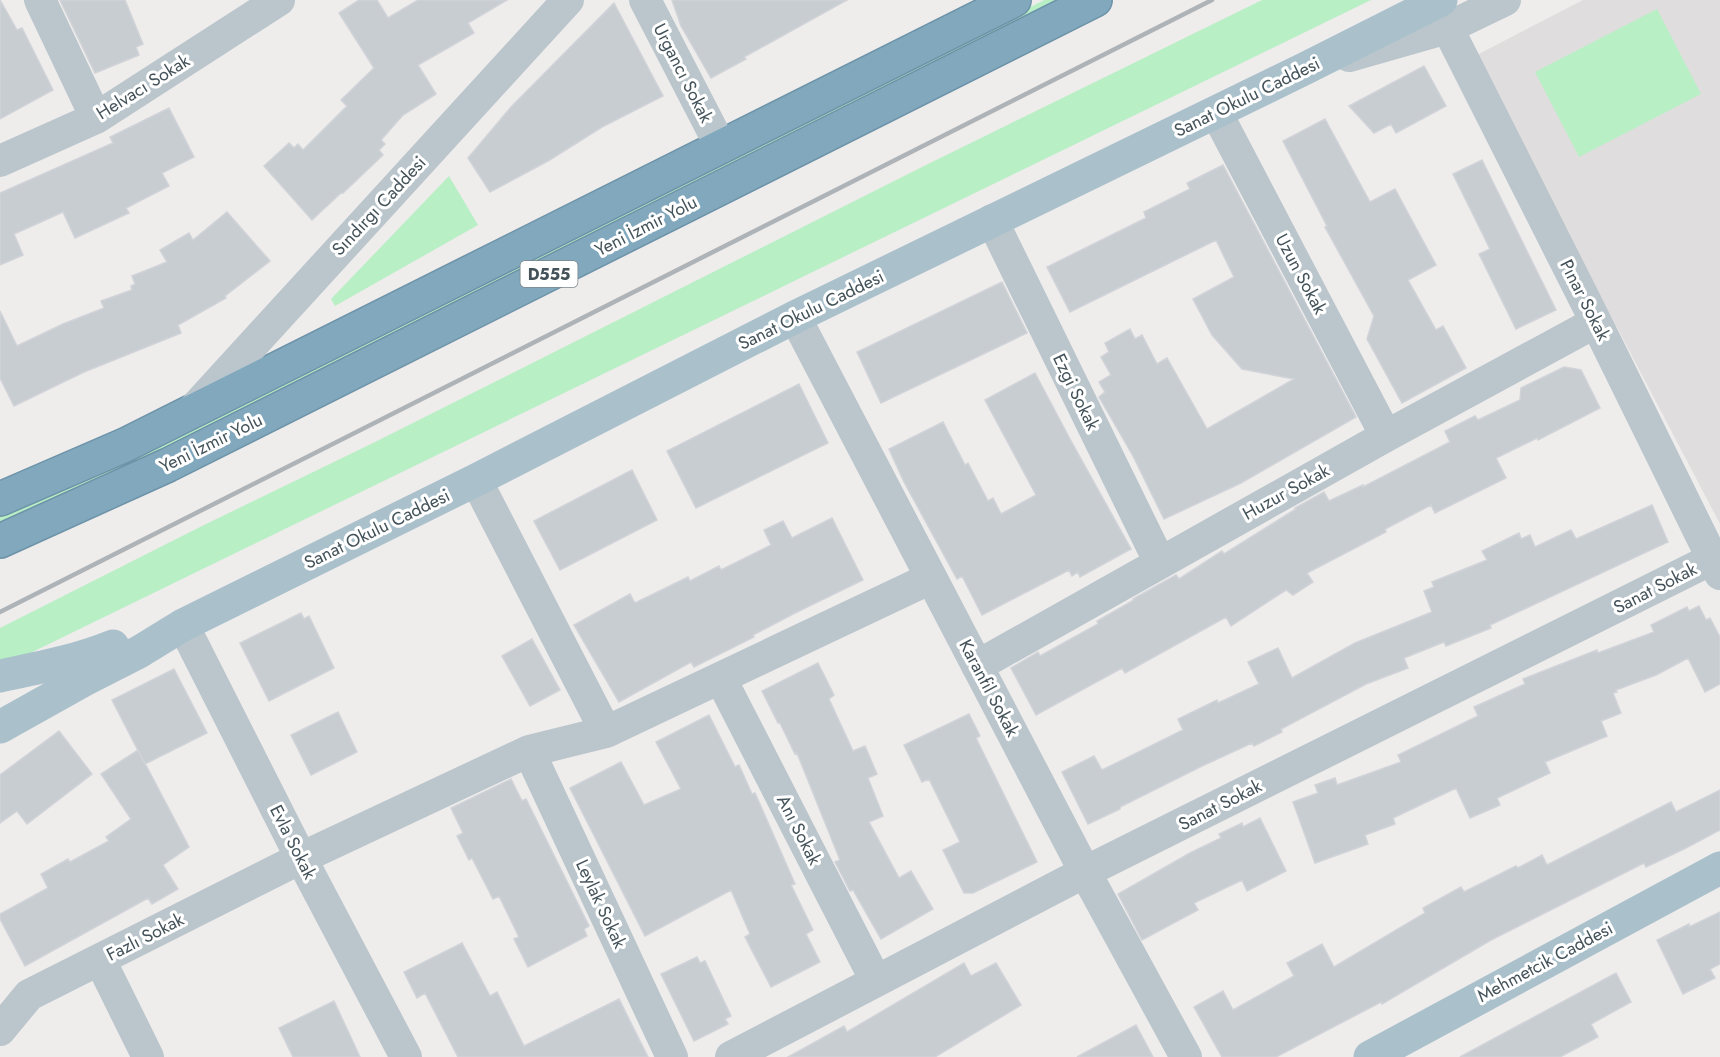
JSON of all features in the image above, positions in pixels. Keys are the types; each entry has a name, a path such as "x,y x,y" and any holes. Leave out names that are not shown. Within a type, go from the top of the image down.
{"highway":[{"name":"Yeni İzmir Yolu","path":"0,499 125,445 1014,0"},
{"name":"Yeni İzmir Yolu","path":"0,541 168,465 1095,0"}],"main road":[{"name":"Sanat Okulu Caddesi","path":"0,727 183,626 795,317 1304,69 1441,10"},
{"path":"0,676 63,663 95,653 156,628 183,626"},
{"name":"Mehmetcik Caddesi","path":"1370,1057 1720,868"}],"street":[{"path":"40,0 96,118"},
{"name":"Helvacı Sokak","path":"0,161 96,118 279,0"},
{"name":"Sındırgı Caddesi","path":"190,412 568,0"},
{"name":"Urgancı Sokak","path":"645,0 721,147"},
{"path":"1441,10 1505,0"},
{"name":"Pınar Sokak","path":"1441,10 1716,566"},
{"name":"Uzun Sokak","path":"1216,112 1386,436"},
{"name":"Ezgi Sokak","path":"992,220 1160,563"},
{"name":"Karanfil Sokak","path":"795,317 1085,872 1186,1057"},
{"name":"Huzur Sokak","path":"977,666 1386,436 1596,322"},
{"path":"476,480 606,732"},
{"name":"Sanat Sokak","path":"731,1057 1085,872 1716,566"},
{"name":"Fazlı Sokak","path":"0,1030 29,995 301,858 529,751 606,732 932,578"},
{"name":"Evla Sokak","path":"183,626 301,858 406,1057"},
{"name":"Anı Sokak","path":"721,679 876,981"},
{"name":"Leylak Sokak","path":"529,751 672,1057"},
{"path":"100,960 148,1057"}],"shaded area":[{"path":"1583,0 1720,0 1720,524 1475,56"}],"green space":[{"path":"1044,0 1062,0 198,433 0,524 0,516 44,497 922,63"},
{"path":"1262,0 1371,0 16,660 0,664 0,628 924,166"},
{"path":"1657,9 1701,94 1579,157 1535,72"},
{"path":"449,176 478,225 335,306 331,299"}],"building":[{"path":"0,0 17,30 22,28 53,90 0,119"},
{"path":"60,0 125,0 143,44 136,47 139,55 95,73"},
{"path":"359,0 377,0 388,18 418,0 507,0 468,23 474,33 418,65 436,94 403,115 381,140 385,144 379,150 383,155 312,220 264,166 289,143 294,148 298,144 303,150 347,106 341,100 374,68 339,13"},
{"path":"672,0 847,0 711,78 681,26"},
{"path":"614,3 663,96 602,127 548,161 490,192 468,158 511,107"},
{"path":"1424,66 1446,106 1396,133 1391,124 1374,133 1349,106"},
{"path":"169,108 194,157 162,173 169,186 126,208 129,213 75,238 63,212 14,234 23,255 0,265 0,193 113,143 110,137"},
{"path":"1325,119 1370,202 1395,189 1436,265 1408,280 1436,330 1443,326 1466,368 1402,403 1367,339 1374,316 1325,227 1327,226 1283,141"},
{"path":"1482,160 1556,310 1516,329 1479,254 1490,249 1453,174"},
{"path":"1223,165 1356,417 1241,483 1164,519 1133,456 1099,397 1105,392 1099,382 1111,375 1101,357 1109,352 1105,343 1130,329 1135,339 1142,335 1157,364 1167,358 1207,429 1294,379 1242,369 1212,335 1193,299 1234,277 1216,240 1070,312 1047,267 1146,218 1144,212 1190,189 1187,183"},
{"path":"227,212 270,261 225,296 226,298 178,325 181,333 84,372 14,406 0,378 0,311 17,346 104,308 101,301 132,290 131,286 135,284 132,276 167,262 160,250 189,233 193,240"},
{"path":"1002,282 1027,333 881,403 857,352"},
{"path":"1564,367 1581,370 1600,408 1538,440 1537,438 1496,458 1506,478 1435,513 1431,505 1385,529 1386,532 1307,573 1313,582 1293,595 1286,590 1231,626 1226,617 1125,673 1122,668 1036,715 1011,668 1038,652 1040,656 1098,624 1097,621 1176,575 1179,579 1222,551 1224,554 1324,492 1329,501 1363,485 1363,487 1450,442 1445,431 1475,416 1478,420 1520,400 1521,388"},
{"path":"1035,373 1131,549 1080,577 1078,572 1072,576 1069,570 982,615 962,576 957,579 904,482 889,449 943,422 965,465 968,463 988,501 993,498 1001,514 1036,495 985,400"},
{"path":"799,384 828,443 696,508 667,451"},
{"path":"632,470 657,520 560,570 534,521"},
{"path":"1652,505 1668,542 1490,625 1491,628 1446,646 1444,642 1404,658 1408,668 1366,684 1281,729 1282,732 1254,746 1252,743 1200,767 1088,824 1062,772 1094,756 1102,770 1183,730 1178,719 1217,700 1218,703 1259,684 1248,662 1278,648 1292,678 1355,643 1432,612 1424,591 1434,587 1432,582 1487,560 1482,551 1519,533 1521,539 1530,535 1535,547 1571,530 1576,539"},
{"path":"832,518 863,580 694,667 691,662 619,702 574,625 630,594 635,603 688,577 690,581 719,566 721,570 771,545 764,530 783,521 792,538"},
{"path":"1699,606 1706,620 1710,618 1720,637 1720,684 1705,692 1688,658 1656,675 1616,690 1617,692 1613,693 1621,713 1601,721 1607,736 1545,762 1550,773 1497,798 1500,805 1470,818 1456,788 1393,818 1395,824 1365,835 1368,844 1315,863 1293,802 1318,793 1315,785 1335,778 1337,785 1401,762 1398,755 1478,716 1474,707 1525,684 1523,679 1597,650 1598,653 1654,632 1651,625 1687,607 1689,611"},
{"path":"301,613 304,619 309,616 334,668 269,701 240,643"},
{"path":"532,639 560,690 530,706 502,656"},
{"path":"818,663 834,695 829,699 853,751 865,746 877,774 868,778 883,816 869,822 899,878 911,871 933,909 881,939 853,890 850,891 835,862 840,860 797,753 795,754 762,691"},
{"path":"174,669 207,733 145,764 112,700"},
{"path":"338,712 357,752 311,775 291,735"},
{"path":"969,714 980,736 976,738 1037,862 973,893 964,893 943,850 960,842 929,779 922,782 904,745"},
{"path":"709,715 735,767 739,765 752,794 755,793 795,884 791,885 813,930 806,934 820,962 771,987 745,937 750,934 731,890 645,936 570,788 621,762 644,805 681,789 656,742"},
{"path":"59,731 92,774 27,824 17,811 0,823 0,775"},
{"path":"138,750 189,847 163,865 178,889 152,904 148,898 25,966 0,919 0,914 48,888 41,874 68,859 70,862 109,841 106,837 131,819 101,774"},
{"path":"511,779 522,801 526,799 589,926 584,929 587,936 528,967 514,939 519,937 499,896 493,899 472,858 469,860 457,836 463,833 451,808"},
{"path":"1720,790 1720,830 1646,867 1644,863 1491,940 1382,1004 1381,1002 1276,1057 1222,1057 1194,1007 1223,991 1233,1010 1294,976 1287,963 1322,944 1334,967 1425,913 1423,908 1461,887 1464,892 1542,855 1547,865 1671,802 1676,812"},
{"path":"1260,818 1286,871 1247,891 1242,880 1194,903 1198,910 1142,940 1118,894 1221,838 1219,834 1242,823 1243,827"},
{"path":"1720,912 1720,964 1710,969 1715,978 1683,994 1657,940"},
{"path":"462,943 490,996 497,992 524,1046 619,999 648,1057 458,1057 425,993 417,998 404,972"},
{"path":"697,957 700,963 705,961 731,1016 725,1019 728,1024 694,1041 661,974"},
{"path":"964,963 971,976 996,963 1021,1005 935,1057 788,1057 844,1026 847,1032"},
{"path":"1616,973 1631,1002 1591,1024 1598,1037 1560,1057 1460,1057"},
{"path":"334,1001 360,1057 293,1057 279,1028"},
{"path":"1136,1025 1153,1057 1077,1057"}],"railway":[{"path":"0,612 1212,0"}]}
